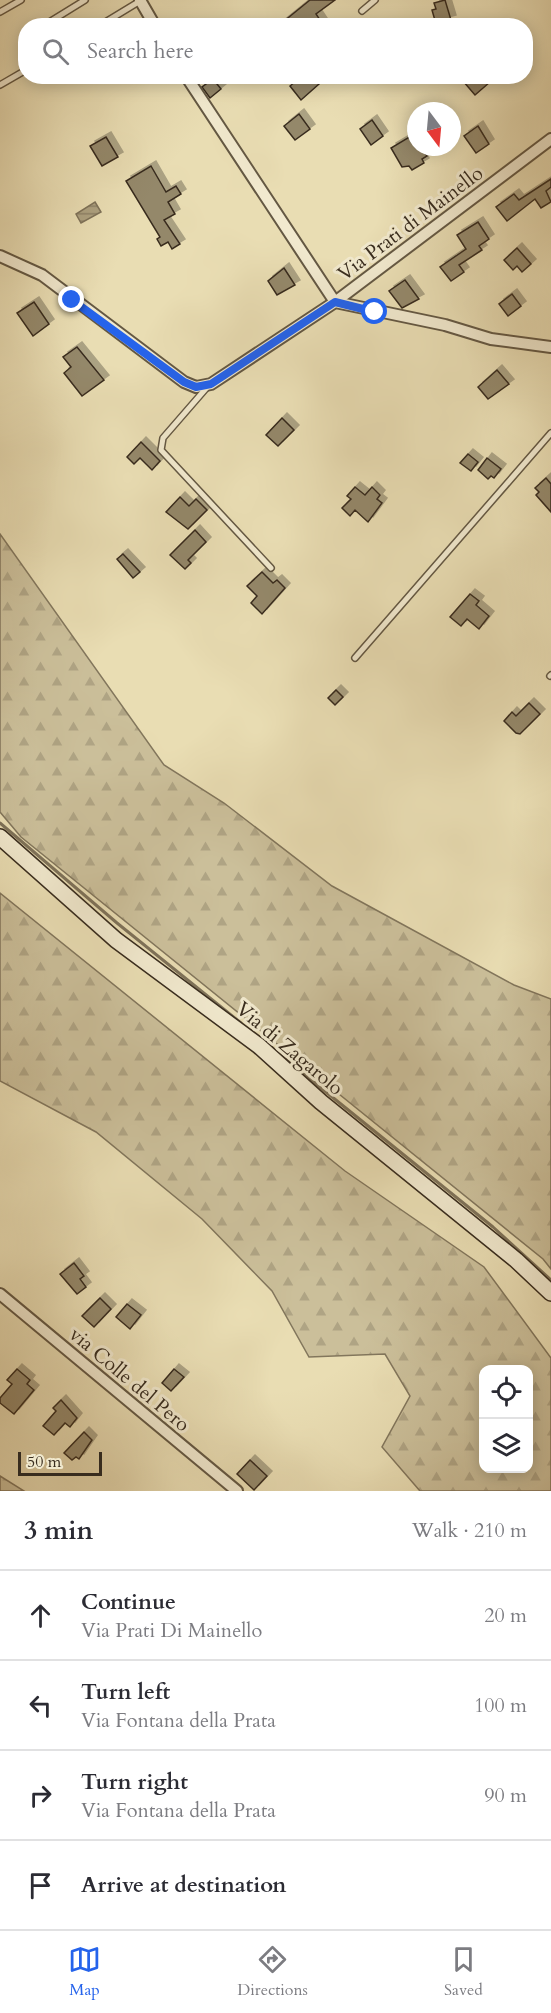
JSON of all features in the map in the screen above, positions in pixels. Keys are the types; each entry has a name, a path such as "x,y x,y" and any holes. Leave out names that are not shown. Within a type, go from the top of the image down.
{"main road":[{"name":"Via di Zagarolo","path":"0,837 116,940 259,1046 321,1102 516,1260 551,1293"}],"street":[{"path":"140,0 150,18"},
{"name":"Via Prati di Mainello","path":"191,84 335,302 444,325 491,339 551,347"},
{"name":"Via Prati di Mainello","path":"335,302 551,139"},
{"path":"0,256 42,275 77,304 184,382 196,387 211,384 335,302"},
{"name":"via Colle del Pero","path":"0,1294 237,1491"}],"lane":[{"path":"0,12 21,0"},
{"path":"56,18 85,0"},
{"path":"112,18 140,0"},
{"path":"362,11 375,0"},
{"path":"0,85 18,75"},
{"path":"211,384 163,438 161,450 271,568"},
{"path":"355,658 551,433"}],"green space":[{"path":"0,534 164,765 224,803 332,886 514,985 551,999 551,1269 543,1259 21,837 0,812"},
{"path":"0,893 345,1171 484,1267 551,1358 551,1491 420,1491 382,1447 410,1396 385,1354 309,1357 272,1291 202,1219 96,1132 0,1081"},
{"path":"0,1476 24,1491 0,1491"}],"shaded area":[{"path":"95,202 101,212 81,223 76,214"}],"building":[{"path":"310,0 335,0 316,14 319,18 288,18"},
{"path":"445,0 450,18 434,18 432,10 436,9 434,3"},
{"path":"206,84 217,84 221,89 210,98 202,87"},
{"path":"292,84 319,84 301,100 290,86"},
{"path":"466,84 488,84 475,95"},
{"path":"299,114 310,129 295,140 284,126"},
{"path":"372,120 383,136 371,145 360,129"},
{"path":"478,126 489,144 476,153 464,136"},
{"path":"106,137 118,157 102,166 90,146"},
{"path":"407,138 407,156 427,156 422,159 424,163 412,170 409,166 402,167 391,148"},
{"path":"151,166 166,192 176,186 181,194 168,202 175,214 164,220 180,244 172,249 168,242 161,246 157,239 160,237 126,181"},
{"path":"551,179 551,187 546,191 551,202 541,208 535,199 507,221 496,207 514,194 519,200"},
{"path":"478,222 489,239 479,246 482,250 459,265 464,272 451,281 440,267 466,249 457,235"},
{"path":"517,248 531,264 522,272 517,266 513,270 504,260"},
{"path":"284,268 295,285 277,295 268,281"},
{"path":"405,280 419,299 402,308 389,291"},
{"path":"512,294 521,306 508,316 499,304"},
{"path":"34,302 49,324 33,336 17,313"},
{"path":"77,347 104,380 82,396 64,373 71,367 63,357"},
{"path":"497,370 509,384 488,399 478,387"},
{"path":"282,418 294,430 278,446 266,435"},
{"path":"141,442 160,461 152,470 140,458 134,464 127,457"},
{"path":"468,454 478,462 471,471 460,463"},
{"path":"487,458 501,469 494,478 491,476 488,479 478,470"},
{"path":"546,478 551,484 551,512 536,495 539,492 535,488"},
{"path":"355,487 365,495 372,487 380,495 377,499 382,503 368,522 355,510 350,516 342,508 351,499 347,496"},
{"path":"180,497 189,506 196,499 207,510 188,529 166,512"},
{"path":"195,530 206,542 188,560 191,563 185,569 170,555"},
{"path":"123,554 140,572 133,578 117,559"},
{"path":"262,572 273,583 277,580 285,588 262,614 251,603 257,596 247,586"},
{"path":"470,594 479,601 476,605 489,616 479,629 467,619 461,626 450,617"},
{"path":"336,690 343,697 335,705 328,698"},
{"path":"529,703 540,714 520,734 516,733 504,721 512,712 516,716"},
{"path":"74,1263 84,1276 80,1279 86,1287 77,1294 60,1274"},
{"path":"100,1298 111,1309 94,1327 82,1316"},
{"path":"127,1304 141,1315 130,1329 116,1317"},
{"path":"17,1369 30,1380 27,1384 34,1390 14,1414 0,1403 0,1398 12,1384 7,1380"},
{"path":"174,1369 184,1377 171,1391 162,1383"},
{"path":"61,1400 77,1418 70,1427 65,1423 54,1435 43,1426 56,1411 53,1408"},
{"path":"84,1432 92,1440 79,1459 76,1457 72,1460 64,1453"},
{"path":"250,1460 267,1476 254,1490 237,1474"}],"waterway":[{"path":"0,823 117,923 241,1023"},
{"path":"279,1054 493,1227 551,1280"}],"route":[{"path":"72,300 184,382 200,388 211,384 335,302 375,312"}]}
